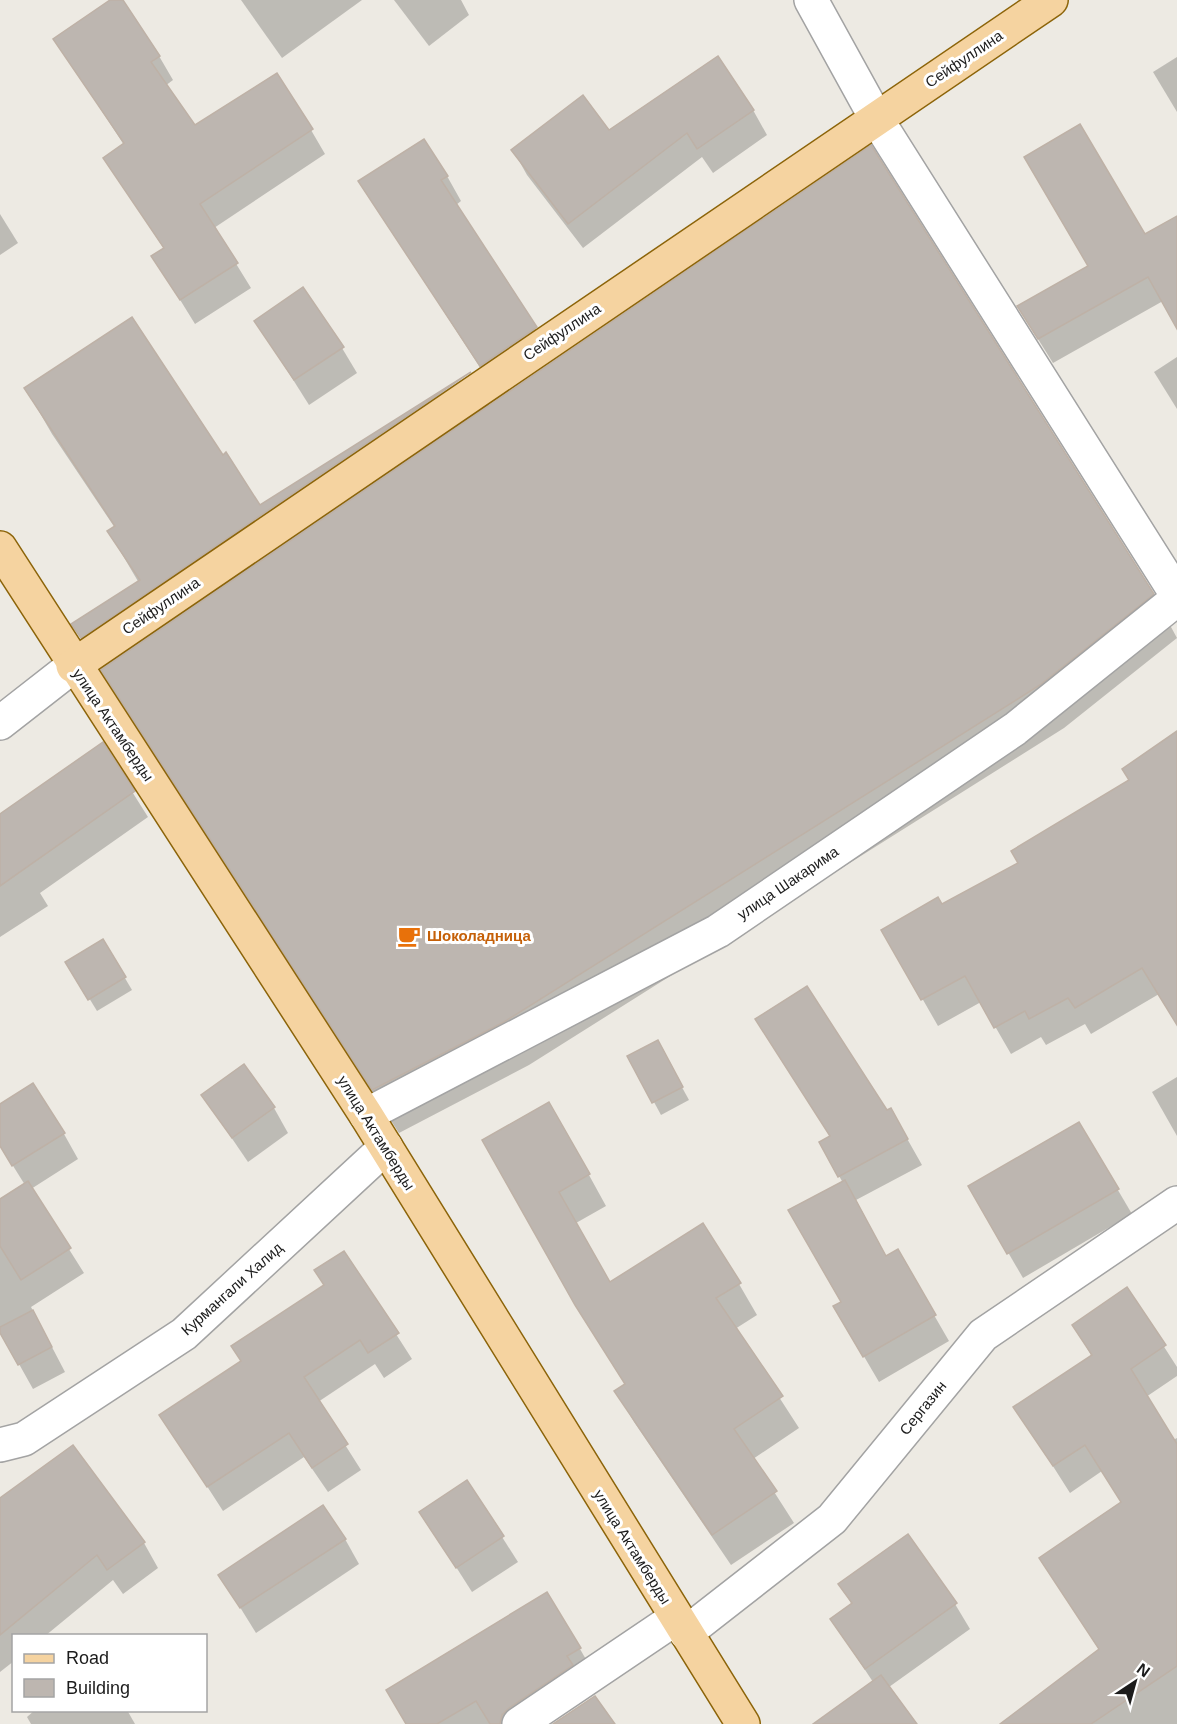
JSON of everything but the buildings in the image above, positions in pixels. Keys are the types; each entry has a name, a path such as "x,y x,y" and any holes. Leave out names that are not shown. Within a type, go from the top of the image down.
{"main road":[{"name":"Сейфуллина","path":"74,666 1052,0"},
{"name":"улица Актамберды","path":"0,548 74,666 366,1115 743,1724"}],"street":[{"path":"811,0 876,118 1177,595"},
{"name":"улица Шакарима","path":"366,1115 718,931 1015,729 1177,599"},
{"path":"0,723 74,666"},
{"name":"Курмангали Халид","path":"0,1445 24,1439 184,1334 386,1147"},
{"name":"Сергазин","path":"519,1724 681,1626 832,1520 983,1335 1177,1203"}],"place":[{"name":"Шоколадница","path":"409,936"}]}
